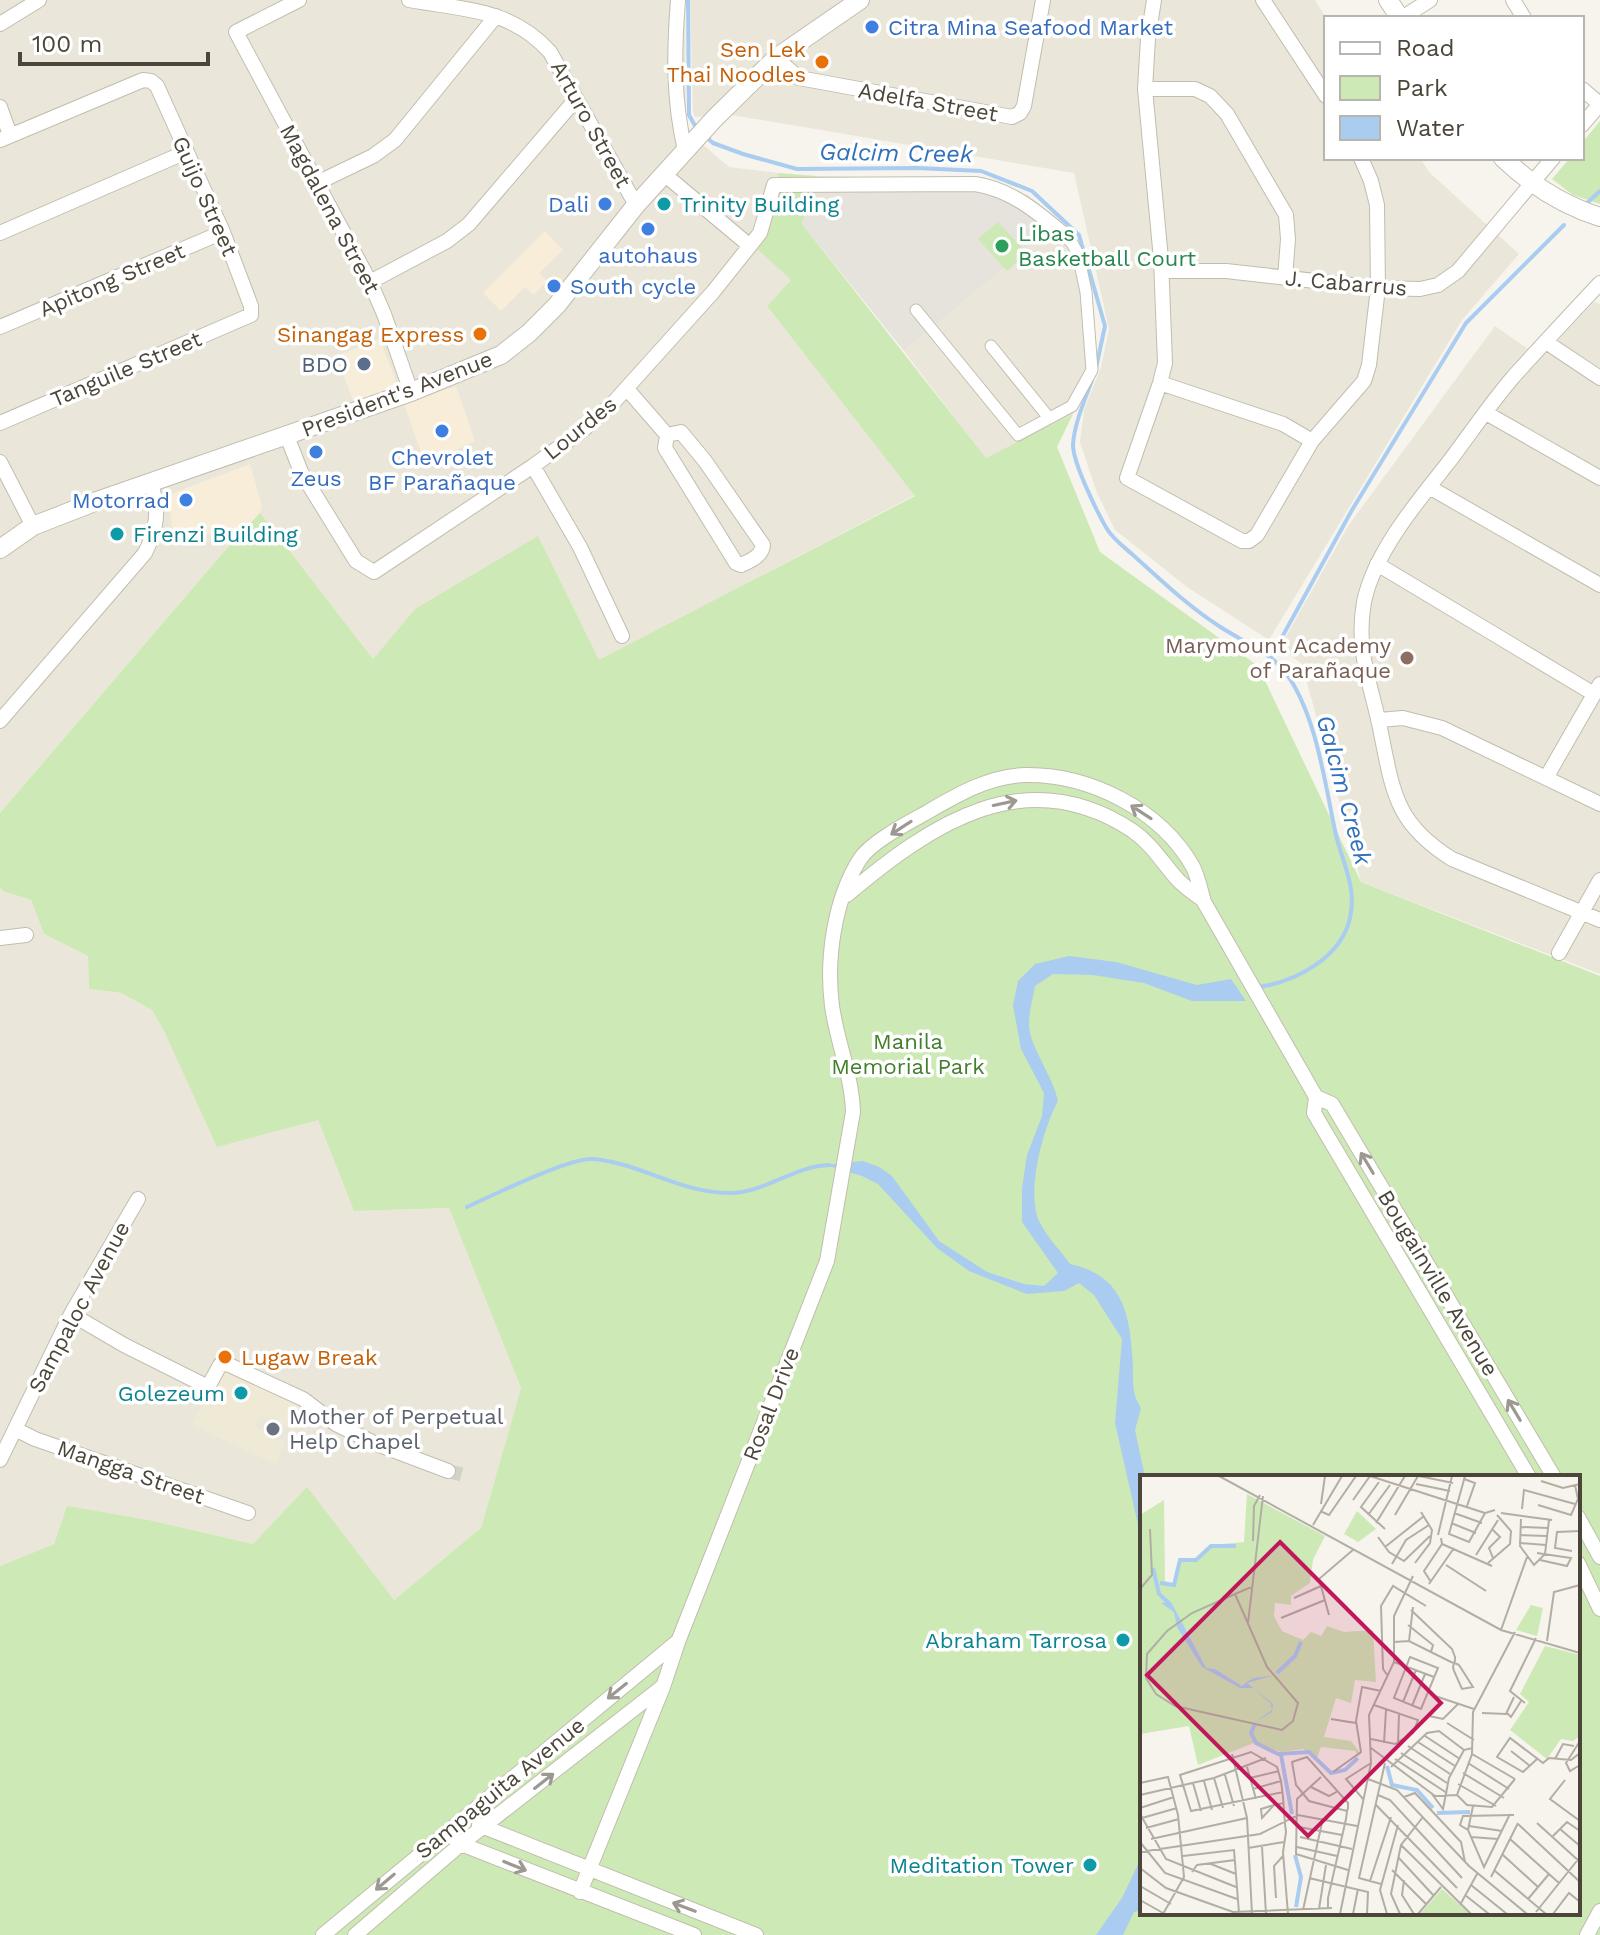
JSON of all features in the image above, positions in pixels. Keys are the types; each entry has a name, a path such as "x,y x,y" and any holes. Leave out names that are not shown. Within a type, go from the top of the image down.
{"street":[{"path":"0,24 39,0"},
{"name":"Magdalena Street","path":"299,0 236,32 370,282 411,392"},
{"name":"Arturo Street","path":"409,0 496,16 520,25 540,41 550,52 636,205"},
{"path":"678,0 675,89 690,144"},
{"name":"President's Avenue","path":"0,549 33,526 411,392 501,355 557,305 636,205 714,119 776,58 860,0"},
{"name":"Adelfa Street","path":"776,58 799,78 1012,117 1020,113 1024,106 1043,0"},
{"path":"1154,0 1145,89 1162,271 1165,363 1127,478 1231,537 1249,541 1257,535 1312,441 1364,381 1369,365 1378,288 1377,205 1362,160"},
{"path":"1263,0 1324,93"},
{"path":"1404,16 1430,0"},
{"path":"317,183 373,156 395,140 496,16"},
{"name":"Guijo Street","path":"5,138 143,80 151,81 157,86 223,232 251,306 251,315"},
{"path":"1145,89 1195,89 1210,96 1227,114 1286,215 1285,278"},
{"path":"1584,91 1600,104 1584,123"},
{"path":"370,282 447,241 469,224 576,99"},
{"path":"0,107 5,138"},
{"path":"0,233 186,152"},
{"path":"1505,160 1532,182 1573,208 1600,217"},
{"name":"J. Cabarrus","path":"1162,271 1226,271 1378,288 1420,289 1438,285 1458,271 1551,160"},
{"path":"664,174 750,246"},
{"name":"Lourdes","path":"287,436 301,472 356,561 374,572 583,430 627,389 760,233 774,185 988,186 1023,201 1061,232"},
{"name":"Apitong Street","path":"0,327 223,232"},
{"path":"916,310 1018,435 1072,406 1092,370 1086,292 1078,254 1061,232"},
{"path":"1600,283 1513,378 1429,487 1377,564 1365,600 1361,635 1367,684 1379,720 1396,797 1409,824 1433,847 1452,859 1600,920"},
{"name":"Tanguile Street","path":"0,423 251,315"},
{"path":"1546,342 1600,378"},
{"path":"991,346 1049,418"},
{"path":"1160,383 1283,424 1312,441"},
{"path":"627,389 667,435 665,448 736,563 741,565 754,558 762,551 763,545 705,461 681,432 667,435"},
{"path":"1486,413 1600,478"},
{"path":"0,462 33,526"},
{"path":"533,466 580,547 622,636"},
{"path":"0,721 145,553 156,532 158,507 151,483"},
{"path":"1429,487 1600,585"},
{"path":"1377,564 1597,689 1546,778"},
{"path":"1379,720 1403,718 1442,728 1600,804"},
{"path":"860,875 861,858 905,825 964,791 1025,775 1077,781 1117,796 1165,831 1193,868 1204,902"},
{"path":"860,875 975,811 1028,798 1070,801 1135,832 1156,851 1179,882 1204,902"},
{"name":"Rosal Drive","path":"580,1892 663,1687 827,1261 853,1112 853,1093 832,1007 830,968 836,925 844,898 860,875"},
{"path":"1559,953 1600,880"},
{"name":"Bougainville Avenue","path":"1204,902 1316,1097 1332,1104 1553,1475"},
{"path":"0,938 26,935"},
{"name":"Bougainville Avenue","path":"1316,1097 1314,1113 1528,1475"},
{"name":"Sampaloc Avenue","path":"0,1460 71,1314 138,1199"},
{"path":"71,1314 124,1345 208,1387 217,1368 227,1364 303,1399 336,1424 374,1443 448,1471"},
{"name":"Mangga Street","path":"15,1429 35,1439 248,1513"},
{"path":"1580,1521 1600,1557"},
{"path":"1580,1567 1600,1609"},
{"name":"Sampaguita Avenue","path":"323,1935 678,1642"},
{"name":"Sampaguita Avenue","path":"355,1935 461,1844 663,1687"},
{"path":"467,1814 482,1829 756,1935"},
{"path":"446,1831 461,1844 694,1935"},
{"path":"1587,1935 1600,1911"}],"shaded area":[{"path":"0,0 685,0 686,130 729,167 779,173 757,249 791,280 767,306 915,495 599,661 538,537 415,609 373,659 260,514 228,547 0,813"},
{"path":"690,0 1315,0 1325,16 1324,160 1421,160 1429,172 1519,254 1462,320 1269,640 1187,587 1115,530 1097,493 1080,442 1084,410 1101,367 1109,329 1074,173 732,115 695,117"},
{"path":"816,176 944,179 1028,195 1060,222 904,351 802,224"},
{"path":"1060,222 1076,235 1089,287 1096,353 1073,414 986,459 904,351"},
{"path":"545,231 563,250 539,273 547,281 534,295 525,287 501,311 483,293"},
{"path":"1594,302 1600,304 1600,974 1361,882 1302,664 1280,647 1348,526 1495,326 1541,358"},
{"name":"BDO","path":"380,339 398,386 354,403 336,356"},
{"name":"Chevrolet BF Parañaque","path":"456,386 475,441 425,464 404,404"},
{"path":"250,464 262,506 260,513 228,547 215,534 173,536 168,495"},
{"path":"0,887 31,900 44,934 88,956 89,989 121,993 152,1010 165,1033 318,1120 354,1211 449,1208 521,1388 481,1528 394,1600 253,1544 149,1520 67,1507 54,1544 0,1566"},
{"path":"220,1368 303,1406 293,1430 262,1416 255,1427 285,1443 275,1464 192,1425"}],"green space":[{"path":"1600,121 1600,204 1573,195 1552,179 1568,160 1584,160 1584,141"},
{"name":"Manila Memorial Park","path":"779,173 816,176 802,224 986,458 1073,414 1057,447 1100,552 1258,666 1361,882 1600,976 1600,1935 0,1935 0,1566 54,1544 67,1506 149,1520 253,1544 307,1487 394,1600 481,1528 521,1388 449,1208 354,1211 318,1120 217,1147 152,1010 121,993 89,989 88,956 44,934 31,900 3,891 0,887 0,813 260,513 373,659 415,609 538,536 599,660 915,496 767,306 791,280 757,249"},
{"name":"Libas Basketball Court","path":"998,222 1027,253 1007,271 978,239"}],"water":[{"path":"1069,956 1116,962 1197,985 1231,979 1246,1001 1192,1001 1144,983 1093,975 1053,974 1035,986 1031,1005 1031,1037 1058,1101 1038,1161 1034,1195 1036,1210 1043,1228 1070,1264 1103,1278 1113,1288 1126,1315 1134,1388 1141,1408 1135,1430 1145,1475 1140,1475 1140,1533 1115,1423 1122,1339 1094,1295 1079,1283 1064,1291 1027,1294 969,1271 937,1248 878,1184 825,1165 863,1161 879,1167 892,1176 939,1241 987,1272 1024,1284 1044,1286 1058,1273 1022,1222 1022,1188 1027,1155 1042,1116 1044,1093 1021,1049 1013,1005 1018,981 1035,964"},
{"path":"1140,1860 1140,1910 1134,1912 1123,1935 1096,1935 1122,1898"}],"waterway":[{"name":"Galcim Creek","path":"688,0 689,115 698,131"},
{"name":"Galcim Creek","path":"705,136 713,143 743,154 797,169 981,171 1032,191 1079,235 1105,326 1096,368"},
{"name":"Galcim Creek","path":"1587,203 1600,191"},
{"name":"Galcim Creek","path":"1271,657 1352,510 1466,323 1564,225"},
{"name":"Galcim Creek","path":"1092,380 1073,445 1081,475 1107,529 1187,603 1280,666 1297,690 1313,730 1352,896 1350,918 1337,945 1314,966 1287,980 1258,987"},
{"path":"467,1207 530,1178 582,1160 610,1162 694,1188 729,1193 755,1189 816,1166 829,1165"}],"tunnel":[{"path":"448,1471 463,1475"}],"place":[{"name":"Citra Mina Seafood Market","path":"872,27"},
{"name":"Sen Lek Thai Noodles","path":"822,62"},
{"name":"Dali","path":"605,204"},
{"name":"Trinity Building","path":"664,204"},
{"name":"autohaus","path":"648,229"},
{"name":"Libas Basketball Court","path":"1002,246"},
{"name":"South cycle","path":"554,286"},
{"name":"Sinangag Express","path":"480,334"},
{"name":"BDO","path":"364,364"},
{"name":"Chevrolet BF Parañaque","path":"442,431"},
{"name":"Zeus","path":"316,452"},
{"name":"Motorrad","path":"186,500"},
{"name":"Firenzi Building","path":"117,534"},
{"name":"Marymount Academy of Parañaque","path":"1407,658"},
{"name":"Lugaw Break","path":"225,1357"},
{"name":"Golezeum","path":"241,1393"},
{"name":"Mother of Perpetual Help Chapel","path":"273,1429"},
{"name":"Abraham Tarrosa","path":"1123,1640"},
{"name":"Meditation Tower","path":"1090,1865"}]}
